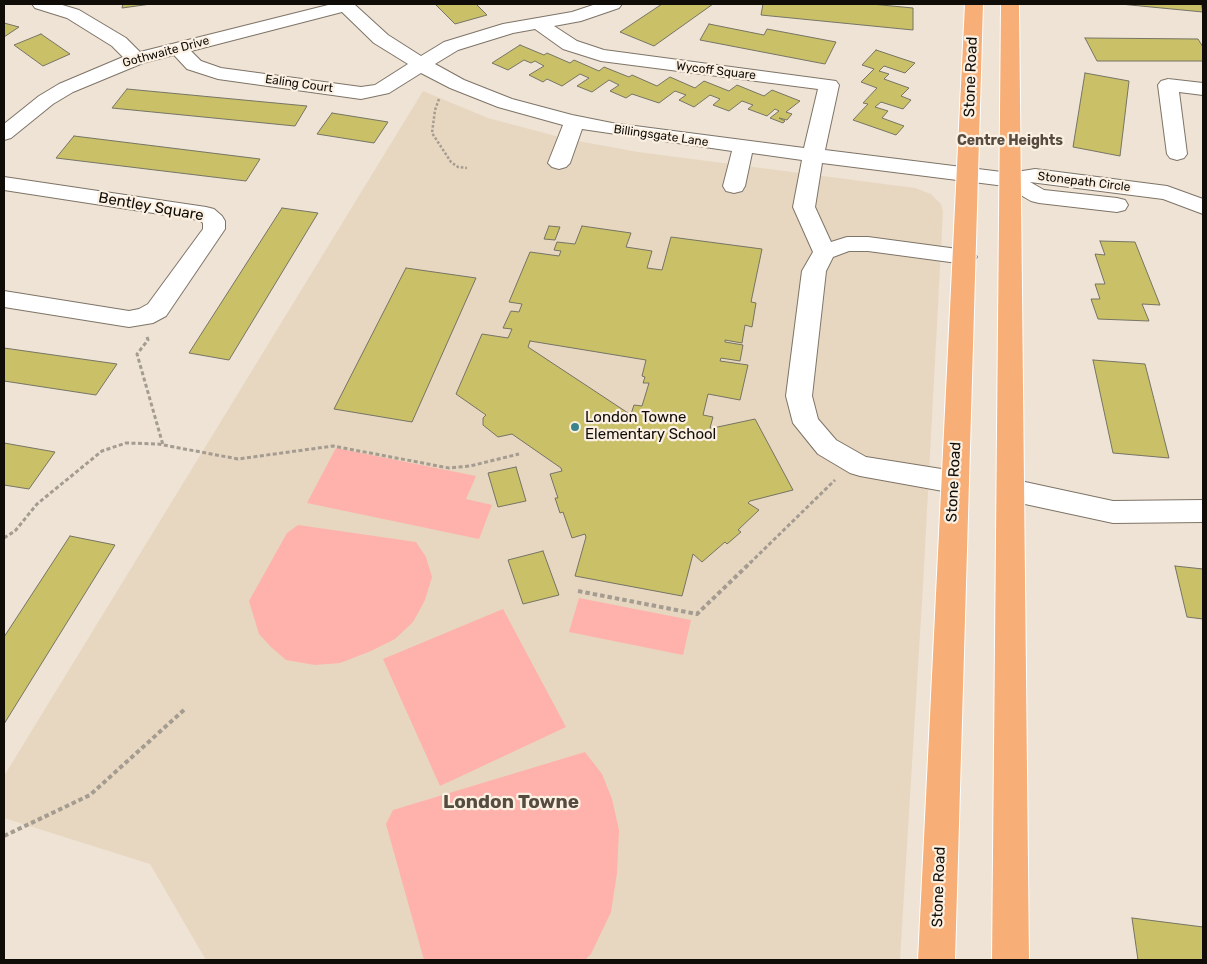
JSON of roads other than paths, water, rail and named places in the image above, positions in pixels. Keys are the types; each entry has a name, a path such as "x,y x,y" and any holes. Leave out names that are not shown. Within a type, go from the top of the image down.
{"main road":[{"name":"Stone Road","path":"936,960 974,4"},
{"path":"1010,4 1011,960"}],"street":[{"path":"41,4 74,9 119,42 136,59"},
{"name":"Ealing Court","path":"178,48 194,65 218,73 361,93 382,89 451,46 510,28 575,17 613,4"},
{"name":"Billingsgate Lane","path":"344,5 381,39 448,80 505,102 575,122 743,147 1010,180"},
{"name":"Gothwaite Drive","path":"4,134 46,100 66,88 106,70 136,59 344,5"},
{"name":"Wycoff Square","path":"539,24 570,45 601,55 829,86 813,156"},
{"path":"1178,154 1168,85 1203,89"},
{"path":"559,163 575,122"},
{"path":"734,186 743,147"},
{"path":"813,156 804,207 824,252"},
{"name":"Stonepath Circle","path":"1010,180 1039,196 1165,211 1203,207 1203,211"},
{"name":"Bentley Square","path":"4,183 206,214 214,221 214,229 157,310 144,317 130,319 4,299"},
{"path":"954,482 860,466 827,447 806,423 799,396 814,272 824,252 847,244 868,244 965,257"},
{"path":"1011,490 1113,512 1203,511"}],"place":[{"name":"London Towne Elementary School","path":"575,427"}],"district":[{"name":"Centre Heights","path":"1010,141"},
{"name":"London Towne","path":"511,803"}]}
